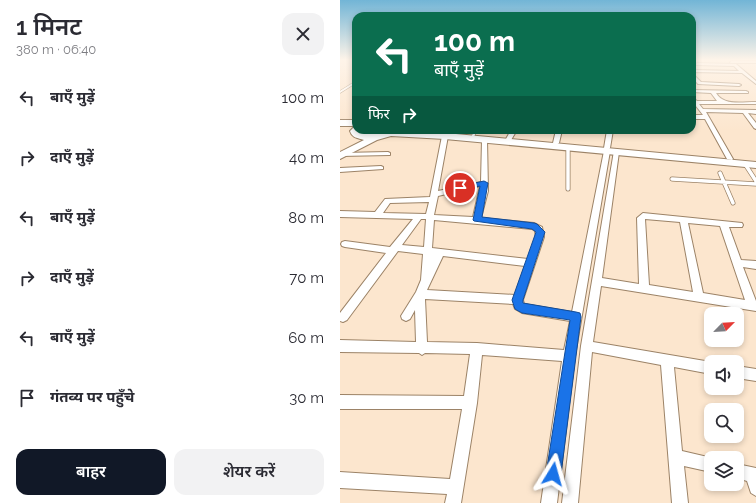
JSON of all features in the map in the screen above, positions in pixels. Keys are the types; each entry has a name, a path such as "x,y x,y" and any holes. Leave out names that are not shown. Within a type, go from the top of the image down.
{"main road":[{"path":"340,123 352,123"},
{"path":"340,126 352,129"},
{"path":"340,153 353,134"},
{"path":"362,134 367,138 376,137"},
{"path":"340,153 385,134"},
{"path":"418,134 568,148 756,162"},
{"path":"511,134 556,143 610,150 756,165"}],"street":[{"path":"709,83 739,85 756,102"},
{"path":"696,91 746,92"},
{"path":"712,91 718,100 724,102"},
{"path":"696,100 756,102"},
{"path":"696,103 707,117 730,160"},
{"path":"701,110 756,112"},
{"path":"744,111 756,127"},
{"path":"696,117 707,117"},
{"path":"556,143 558,134"},
{"path":"570,503 587,346 596,281 610,150 610,134"},
{"path":"426,280 430,216 435,196 445,136"},
{"path":"477,220 484,183 485,140"},
{"path":"549,503 569,356 610,150"},
{"path":"340,153 388,154"},
{"path":"340,170 381,168"},
{"path":"377,215 388,201 435,196 484,183"},
{"path":"340,214 430,216 534,226 539,228 540,237 518,300 519,306 522,308 576,317"},
{"path":"644,288 640,218 643,216 647,215 739,225"},
{"path":"343,317 419,216"},
{"path":"683,219 699,298"},
{"path":"596,281 754,306 723,223"},
{"path":"345,244 440,252 531,263"},
{"path":"406,316 420,294 440,252"},
{"path":"737,263 756,265"},
{"path":"420,294 518,300"},
{"path":"420,294 422,349"},
{"path":"340,346 422,349 477,349 569,356"},
{"path":"587,346 704,367"},
{"path":"452,503 470,404 477,349"},
{"path":"667,361 680,503"},
{"path":"744,373 756,375"},
{"path":"340,402 470,404"},
{"path":"676,456 704,463"},
{"path":"744,474 755,480"},
{"path":"340,480 455,487"}],"lane":[{"path":"340,92 352,84"},
{"path":"568,148 568,189"},
{"path":"745,164 756,181"},
{"path":"720,173 733,203"},
{"path":"672,179 756,184"}],"route":[{"path":"460,188 484,183 484,191 477,220 534,226 539,228 540,237 518,300 519,306 522,308 576,317 569,356 553,474"}]}
